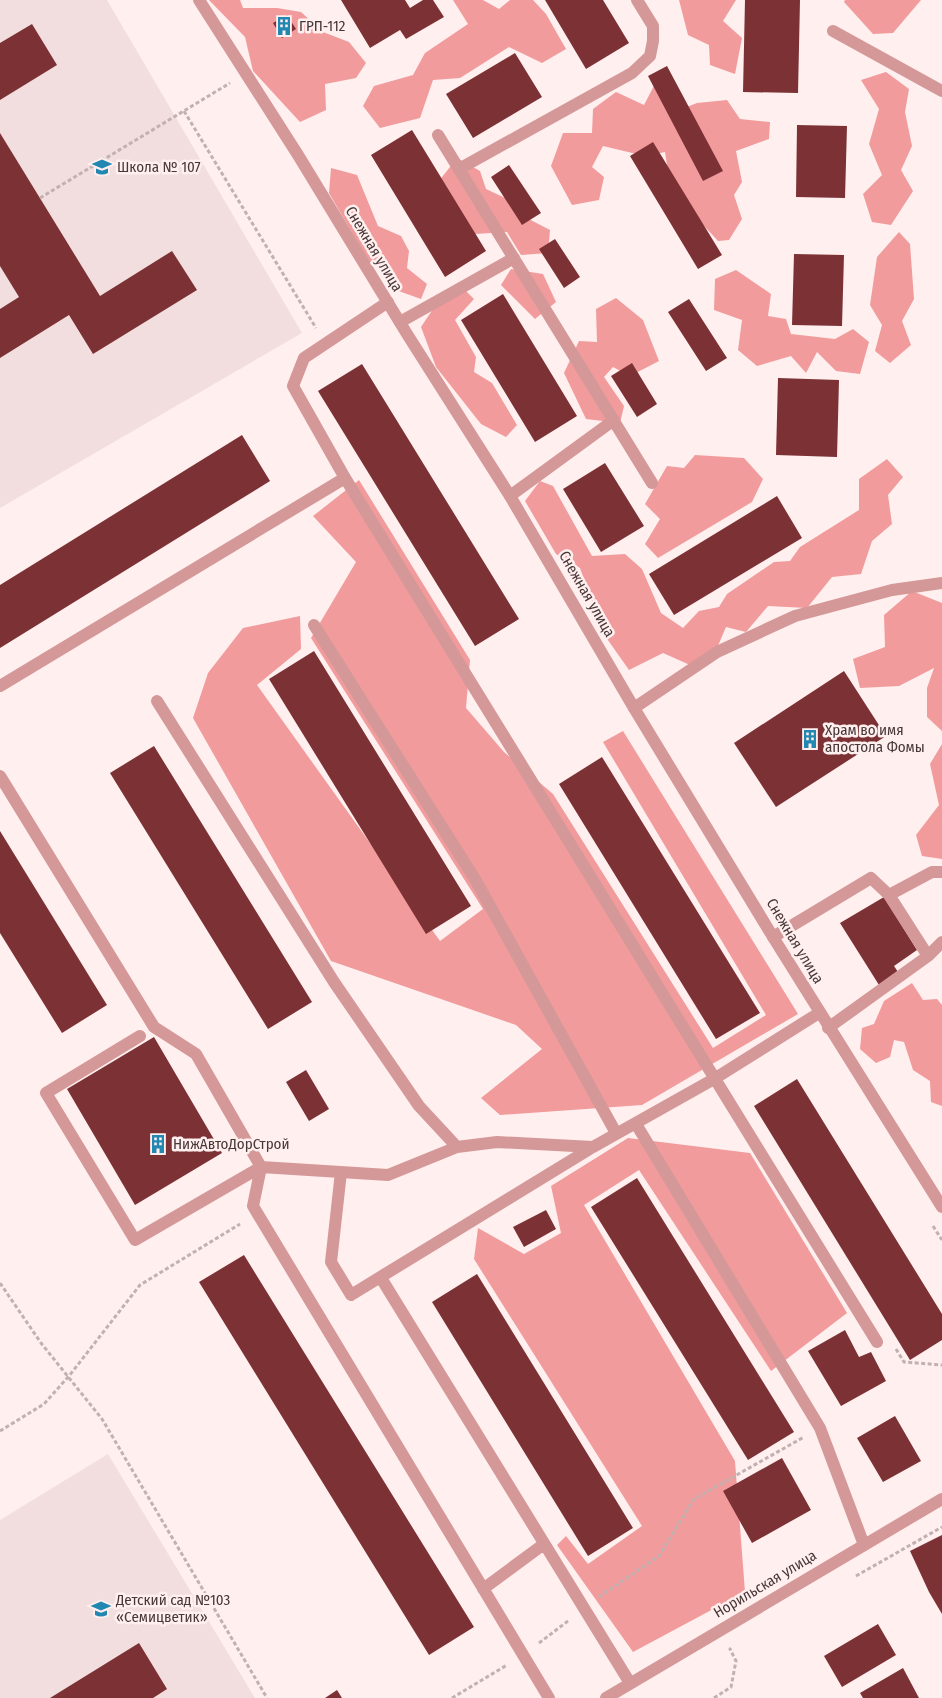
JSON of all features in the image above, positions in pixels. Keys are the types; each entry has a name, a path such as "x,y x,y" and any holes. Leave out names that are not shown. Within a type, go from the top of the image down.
{"street":[{"name":"Снежная улица","path":"199,0 510,496 634,708 828,1028 942,1207"},
{"path":"459,169 632,73 650,56 654,41 653,26 637,0"},
{"path":"833,31 942,91"},
{"path":"438,135 652,483"},
{"path":"400,322 514,258"},
{"path":"388,302 304,358 292,386 345,478 877,1342"},
{"path":"510,496 614,420"},
{"path":"0,686 345,478"},
{"path":"634,708 718,652 795,616 892,590 942,583"},
{"path":"314,625 475,879 616,1133"},
{"path":"157,701 334,982 419,1106 457,1147"},
{"path":"0,776 154,1027 196,1054 261,1167 252,1206 549,1698"},
{"path":"889,895 932,872 942,872"},
{"path":"773,937 871,878 889,895 928,956"},
{"path":"828,1028 928,956 942,942"},
{"path":"341,1172 331,1262 351,1295 593,1146 636,1124 819,1013"},
{"path":"140,1036 46,1093 135,1240 261,1167 388,1175 457,1147 497,1142 593,1146"},
{"path":"636,1124 820,1428 864,1545"},
{"path":"381,1278 630,1684"},
{"name":"Норильская улица","path":"606,1698 942,1499"},
{"path":"483,1589 544,1544"}],"path":[{"path":"40,198 246,73"},
{"path":"184,111 325,344"},
{"path":"0,1431 44,1404 69,1376 140,1285 257,1213"},
{"path":"0,1283 41,1343 102,1419 267,1698"},
{"path":"877,1342 893,1344 904,1362 942,1365"},
{"path":"584,1608 658,1556 694,1499 820,1428"},
{"path":"848,1580 942,1526"},
{"path":"714,1698 731,1687 736,1661 730,1649 738,1644"}],"shaded area":[{"name":"Школа № 107","path":"0,0 107,0 302,333 0,508"},
{"path":"209,0 240,0 243,8 277,8 301,12 323,32 349,42 366,63 356,78 325,84 326,110 300,122 253,71 245,37"},
{"path":"453,0 483,0 499,9 510,0 533,0 546,14 566,49 542,63 509,47 460,78 433,80 420,118 380,128 363,106 374,86 413,75 425,53 468,24"},
{"path":"679,0 736,0 723,21 742,38 735,74 710,65 709,45 688,35"},
{"path":"845,0 921,0 893,33 873,34 844,2"},
{"path":"886,72 909,89 905,112 912,146 901,170 913,191 891,225 872,222 863,194 882,175 869,144 879,109 861,80"},
{"path":"657,80 679,110 697,103 727,100 740,119 770,122 769,139 736,151 742,182 734,195 742,219 729,240 718,241 671,190 665,152 645,156 603,146 592,167 604,177 599,200 572,205 551,166 563,133 592,133 593,109 616,92 644,105"},
{"path":"457,158 480,171 486,189 514,202 523,216 550,230 548,253 521,255 507,232 475,234 439,181"},
{"path":"331,168 357,175 378,226 401,236 409,251 407,268 427,284 421,299 393,289 387,270 369,262 329,193"},
{"path":"899,232 910,244 914,299 902,321 911,345 890,363 875,351 882,325 870,305 877,257"},
{"path":"511,269 543,274 556,302 535,319 501,285"},
{"path":"736,270 771,294 768,316 786,319 791,334 835,339 853,329 869,342 860,374 836,371 817,352 806,373 791,356 757,366 738,350 742,320 714,310 715,279"},
{"path":"464,289 474,299 455,320 476,357 474,372 492,383 517,425 506,437 481,424 436,367 421,327 435,306"},
{"path":"616,298 643,320 659,361 630,376 613,367 604,377 624,406 620,423 586,419 564,373 579,341 597,342 596,309"},
{"path":"695,455 744,458 763,479 752,502 658,558 645,544 660,519 645,504 667,466 684,468"},
{"path":"887,459 903,477 888,495 892,524 872,541 861,574 832,577 807,608 768,606 746,632 726,627 717,648 690,665 663,653 629,670 603,633 580,568 556,554 525,501 540,481 553,486 592,556 625,554 642,569 661,613 683,628 699,611 719,607 727,594 774,562 790,561 800,547 859,510 859,479"},
{"path":"359,480 470,660 466,708 504,752 553,794 713,1048 766,1015 603,742 623,731 798,1014 642,1105 500,1115 481,1098 542,1049 516,1025 331,961 193,718 208,673 243,628 300,616 301,649 257,685 440,941 483,909 311,638 356,562 313,516"},
{"path":"912,591 942,603 942,731 927,717 927,688 934,668 899,686 860,688 853,659 885,647 884,615"},
{"path":"942,744 942,859 922,856 916,835 939,805 930,764"},
{"path":"912,983 923,1000 937,999 942,1005 942,1106 931,1102 930,1081 913,1070 904,1042 894,1040 890,1057 876,1063 860,1049 862,1028 874,1024 884,1001"},
{"path":"628,1138 750,1153 847,1313 771,1371 639,1170 584,1205 735,1461 745,1592 633,1652 557,1545 566,1536 588,1564 642,1526 474,1259 478,1228 524,1254 561,1233 551,1186"},
{"name":"Детский сад №103 «Семицветик»","path":"108,1454 255,1698 0,1698 0,1520"}],"building":[{"path":"341,0 405,0 410,8 423,0 433,0 444,17 406,39 400,30 370,48"},
{"path":"545,0 603,0 629,43 586,69"},
{"path":"745,0 800,0 798,93 743,92"},
{"name":"ГРП-112","path":"287,15 296,29 282,38 273,23"},
{"path":"32,24 57,65 0,100 0,43"},
{"path":"515,53 542,97 473,138 446,94"},
{"path":"667,66 723,171 703,181 648,76"},
{"path":"797,125 847,126 845,198 796,197"},
{"path":"412,130 486,251 445,277 371,155"},
{"path":"0,133 100,296 172,251 197,290 93,354 69,315 0,358 0,309 19,297 0,266"},
{"path":"653,142 722,255 698,269 630,156"},
{"path":"509,165 541,213 522,225 491,177"},
{"path":"555,239 580,277 564,288 539,249"},
{"path":"794,254 844,255 842,326 792,325"},
{"path":"503,294 577,416 535,442 461,320"},
{"path":"689,299 727,358 706,371 668,312"},
{"path":"632,363 657,404 637,417 611,376"},
{"path":"362,364 519,619 475,646 318,391"},
{"path":"778,378 839,380 837,457 776,455"},
{"path":"242,435 270,481 0,648 0,585"},
{"path":"605,463 644,526 601,552 563,489"},
{"path":"777,496 802,538 674,615 649,574"},
{"path":"314,651 471,906 426,934 269,679"},
{"name":"Храм во имя апостола Фомы","path":"844,671 886,736 776,807 734,743"},
{"path":"154,746 312,1002 268,1029 110,773"},
{"path":"602,757 760,1013 716,1039 559,784"},
{"path":"0,831 107,1005 62,1033 0,933"},
{"path":"884,897 917,950 894,966 898,972 879,985 840,923"},
{"path":"154,1037 222,1153 135,1205 67,1089"},
{"path":"306,1070 329,1109 309,1121 286,1082"},
{"path":"797,1079 942,1314 942,1340 910,1360 754,1106"},
{"path":"637,1178 794,1432 748,1460 591,1207"},
{"path":"546,1210 556,1229 524,1247 513,1227"},
{"path":"244,1255 474,1627 429,1655 199,1282"},
{"path":"477,1274 633,1528 588,1556 432,1302"},
{"path":"845,1330 859,1357 871,1352 886,1381 841,1406 808,1351"},
{"path":"895,1416 921,1461 883,1482 857,1438"},
{"path":"782,1458 811,1510 752,1543 723,1491"},
{"path":"942,1535 942,1614 929,1592 910,1551"},
{"path":"878,1624 896,1655 842,1687 824,1656"},
{"path":"139,1643 167,1689 153,1698 50,1698"},
{"path":"903,1668 919,1698 863,1698 860,1693"},
{"path":"337,1690 342,1698 325,1698"}],"place":[{"name":"ГРП-112","path":"284,26"},
{"name":"Школа № 107","path":"102,167"},
{"name":"Храм во имя апостола Фомы","path":"810,739"},
{"name":"НижАвтоДорСтрой","path":"158,1144"},
{"name":"Детский сад №103 «Семицветик»","path":"101,1609"}]}
